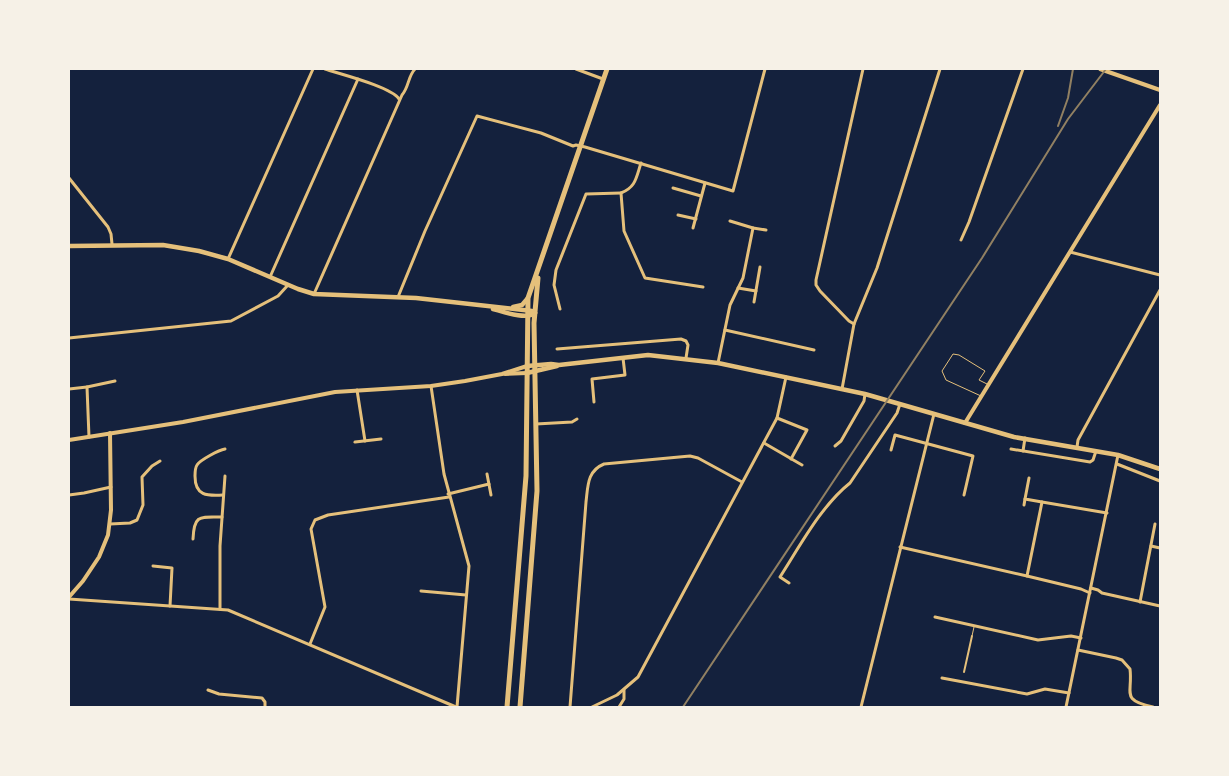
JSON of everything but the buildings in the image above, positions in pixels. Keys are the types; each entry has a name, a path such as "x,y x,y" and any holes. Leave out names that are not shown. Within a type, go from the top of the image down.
{"highway":[{"path":"507,707 526,476 528,298 607,69"},
{"path":"520,707 536,500 535,313 538,270"}],"main road":[{"path":"69,246 112,244 163,245 199,251 228,260 314,294 398,297 527,310 535,313"},
{"path":"509,308 522,304 528,298"},
{"path":"490,307 527,317 535,313"},
{"path":"527,366 560,365 648,355 718,363 842,388 1014,437 1118,455 1160,469"},
{"path":"527,373 560,365"}],"street":[{"path":"228,260 313,69"},
{"path":"325,69 394,93 399,100"},
{"path":"314,294 399,100 410,82 410,76 415,69"},
{"path":"576,69 603,79"},
{"path":"398,297 478,115 541,133 573,146 580,146 733,192 765,69"},
{"path":"854,324 820,291 816,285 816,280 863,69"},
{"path":"842,388 854,324 876,268 940,69"},
{"path":"960,240 970,222 1023,69"},
{"path":"1100,69 1160,90"},
{"path":"270,278 358,79"},
{"path":"965,423 1160,105"},
{"path":"560,309 554,286 556,270 586,194 621,193 630,189 634,184 641,164"},
{"path":"69,178 108,227 112,244"},
{"path":"693,228 704,183"},
{"path":"673,188 701,196"},
{"path":"621,193 624,231 645,278 703,287"},
{"path":"678,215 696,219"},
{"path":"730,221 766,230"},
{"path":"718,363 730,305 743,278 753,228"},
{"path":"1069,252 1160,275"},
{"path":"754,302 760,267"},
{"path":"69,338 233,320 278,296 288,285"},
{"path":"738,288 756,291"},
{"path":"1077,447 1078,440 1160,290"},
{"path":"725,330 814,350"},
{"path":"557,349 681,339 686,341 688,345 686,358"},
{"path":"594,402 592,379 624,375 623,358"},
{"path":"502,374 527,366"},
{"path":"69,440 183,422 335,392 431,386 502,374 527,373"},
{"path":"592,707 624,690 638,677 644,667 777,418 786,376"},
{"path":"69,390 115,381"},
{"path":"69,598 220,609 238,614 457,707 468,560 449,496 439,451 431,386"},
{"path":"87,387 89,436"},
{"path":"357,390 365,441"},
{"path":"835,446 864,401 865,394"},
{"path":"789,583 780,577 822,515 840,491 850,483 897,413 901,404"},
{"path":"861,707 934,414"},
{"path":"777,418 807,430 791,458"},
{"path":"536,424 572,422 578,419"},
{"path":"69,598 100,555 108,537 111,487 110,433"},
{"path":"891,450 895,435 974,456 964,494"},
{"path":"356,442 381,438"},
{"path":"1023,451 1025,438"},
{"path":"764,443 802,465"},
{"path":"223,496 205,494 198,490 195,471 203,459 225,448"},
{"path":"1011,449 1090,462 1093,460 1096,451"},
{"path":"1066,707 1118,455"},
{"path":"570,707 586,502 589,479 593,471 604,464 690,456 698,458 742,482"},
{"path":"110,524 130,523 137,520 143,505 142,477 152,466 160,461"},
{"path":"1116,464 1160,481"},
{"path":"487,474 492,495"},
{"path":"220,609 225,476"},
{"path":"1024,506 1029,478"},
{"path":"310,644 324,607 312,532 312,524 315,520 328,515 449,496 489,484"},
{"path":"69,495 111,487"},
{"path":"1025,499 1106,513"},
{"path":"1027,576 1042,502"},
{"path":"193,539 194,525 197,520 202,517 222,517"},
{"path":"1140,602 1156,524"},
{"path":"1151,546 1160,548"},
{"path":"900,547 1081,589 1098,590 1102,593 1160,606"},
{"path":"153,566 172,568 170,606"},
{"path":"421,591 466,595"},
{"path":"935,617 1038,640 1071,636 1081,638"},
{"path":"964,672 972,636"},
{"path":"1078,650 1122,660 1130,668 1130,694 1133,701 1153,707"},
{"path":"942,678 1026,694 1045,689 1069,693"},
{"path":"208,690 219,694 262,698 265,702 265,707"},
{"path":"619,707 624,699 624,690"}],"lane":[{"path":"981,396 946,380 942,371 953,354 959,354 985,371 979,380 988,385"},
{"path":"972,636 974,626"}],"railway":[{"path":"1058,126 1068,98 1073,69"},
{"path":"683,707 982,258 1068,119 1106,69"}]}
